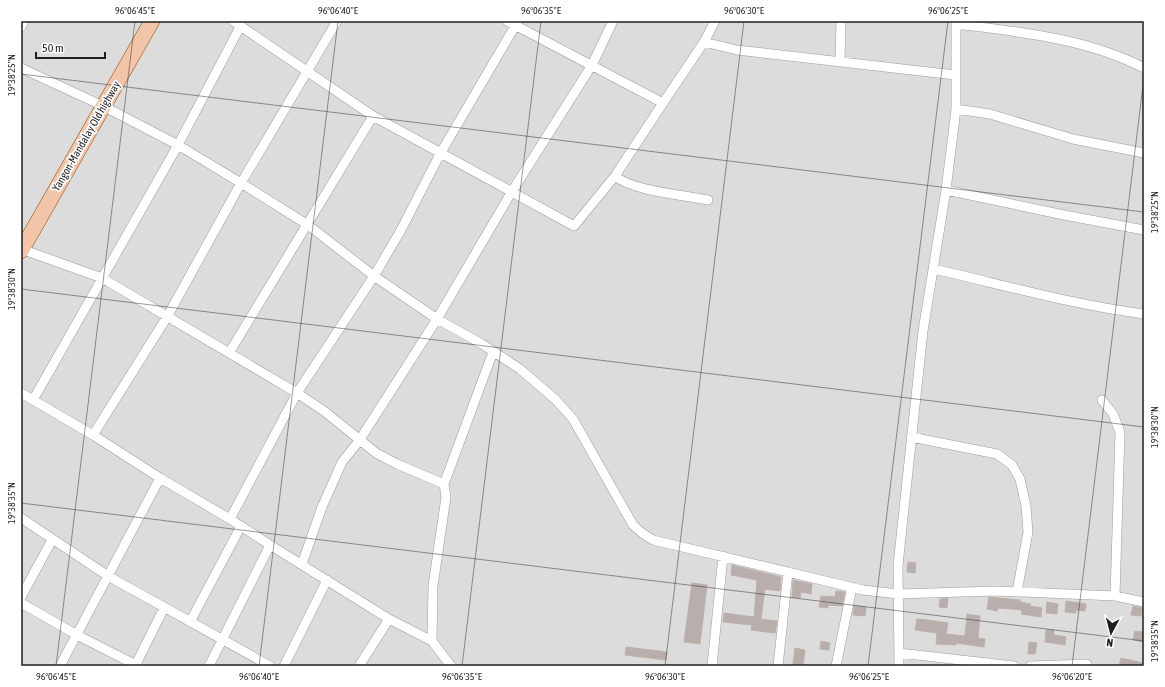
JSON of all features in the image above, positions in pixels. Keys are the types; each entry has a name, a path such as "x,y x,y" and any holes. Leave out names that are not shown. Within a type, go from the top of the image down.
{"main road":[{"name":"Yangon-Mandalay Old highway","path":"21,249 152,21"}],"street":[{"path":"21,27 24,21"},
{"path":"93,435 167,317 241,183 337,21"},
{"path":"302,564 335,475 342,462 359,441 437,319 511,193 592,66 613,21"},
{"path":"33,400 178,145 237,23 306,72 373,116 511,193 574,226 615,176 704,42 715,21"},
{"path":"840,61 841,21"},
{"path":"899,666 898,565 923,331 934,269 938,231 946,190 956,109 956,22 1041,35 1124,58 1144,68"},
{"path":"230,519 297,393 374,276 401,230 440,154 514,23 663,103"},
{"path":"704,42 737,50 955,75"},
{"path":"21,68 103,106 178,145 241,183 308,224 374,276 437,319 520,369 556,400 573,419 633,525 653,540 852,588 898,594 996,591 1115,596 1144,602"},
{"path":"956,109 990,114 1030,124 1073,139 1144,153"},
{"path":"229,354 373,116"},
{"path":"615,176 620,181 636,186 708,200"},
{"path":"946,190 1144,230"},
{"path":"21,249 102,278 297,393 324,411 359,441 376,453 396,464 444,484"},
{"path":"934,269 1062,300 1107,309 1144,314"},
{"path":"432,641 433,586 446,497 444,484 494,352"},
{"path":"21,393 93,435 160,478 230,519 389,619 432,641 451,666"},
{"path":"1102,400 1113,414 1120,432 1115,596"},
{"path":"911,437 997,454 1012,465 1020,479 1026,506 1028,532 1017,592"},
{"path":"60,666 160,478"},
{"path":"22,520 108,576 270,666"},
{"path":"190,622 241,526"},
{"path":"21,597 52,540"},
{"path":"209,666 270,545"},
{"path":"712,666 723,556"},
{"path":"778,666 788,572"},
{"path":"284,666 327,580"},
{"path":"836,666 852,588"},
{"path":"21,603 136,666 164,608"},
{"path":"358,666 389,619"},
{"path":"899,653 1014,666"},
{"path":"1030,666 1087,664"}],"shaded area":[{"path":"21,21 1144,21 1144,666 21,666"}],"building":[{"path":"908,562 916,563 915,573 907,572"},
{"path":"732,565 781,577 780,591 765,589 761,619 777,621 775,633 751,630 752,625 723,622 724,613 754,617 757,580 731,575"},
{"path":"793,580 812,584 811,594 801,592 800,598 792,597"},
{"path":"692,583 707,585 700,644 684,642"},
{"path":"836,591 845,592 842,606 828,605 828,608 819,607 821,596 835,597"},
{"path":"989,597 1020,600 1020,602 1031,604 1030,606 1042,608 1041,617 1021,614 1022,610 998,608 997,611 987,609"},
{"path":"948,598 947,608 939,607 940,599"},
{"path":"1066,601 1086,604 1085,611 1076,610 1076,613 1065,612"},
{"path":"1047,602 1058,604 1057,614 1046,613"},
{"path":"854,606 866,607 865,616 853,615"},
{"path":"1133,606 1142,608 1141,616 1131,615"},
{"path":"967,614 980,616 978,638 985,639 984,647 956,643 956,645 936,644 937,633 915,630 917,619 928,620 948,623 946,634 965,636"},
{"path":"1046,630 1054,630 1054,635 1066,637 1065,645 1045,642"},
{"path":"1135,631 1144,632 1144,642 1133,640"},
{"path":"821,641 830,643 829,650 820,649"},
{"path":"1029,642 1037,643 1035,654 1028,654"},
{"path":"626,647 667,652 666,660 625,655"},
{"path":"795,648 805,650 803,665 793,664"},
{"path":"1121,658 1143,663 1143,666 1119,666"}]}
